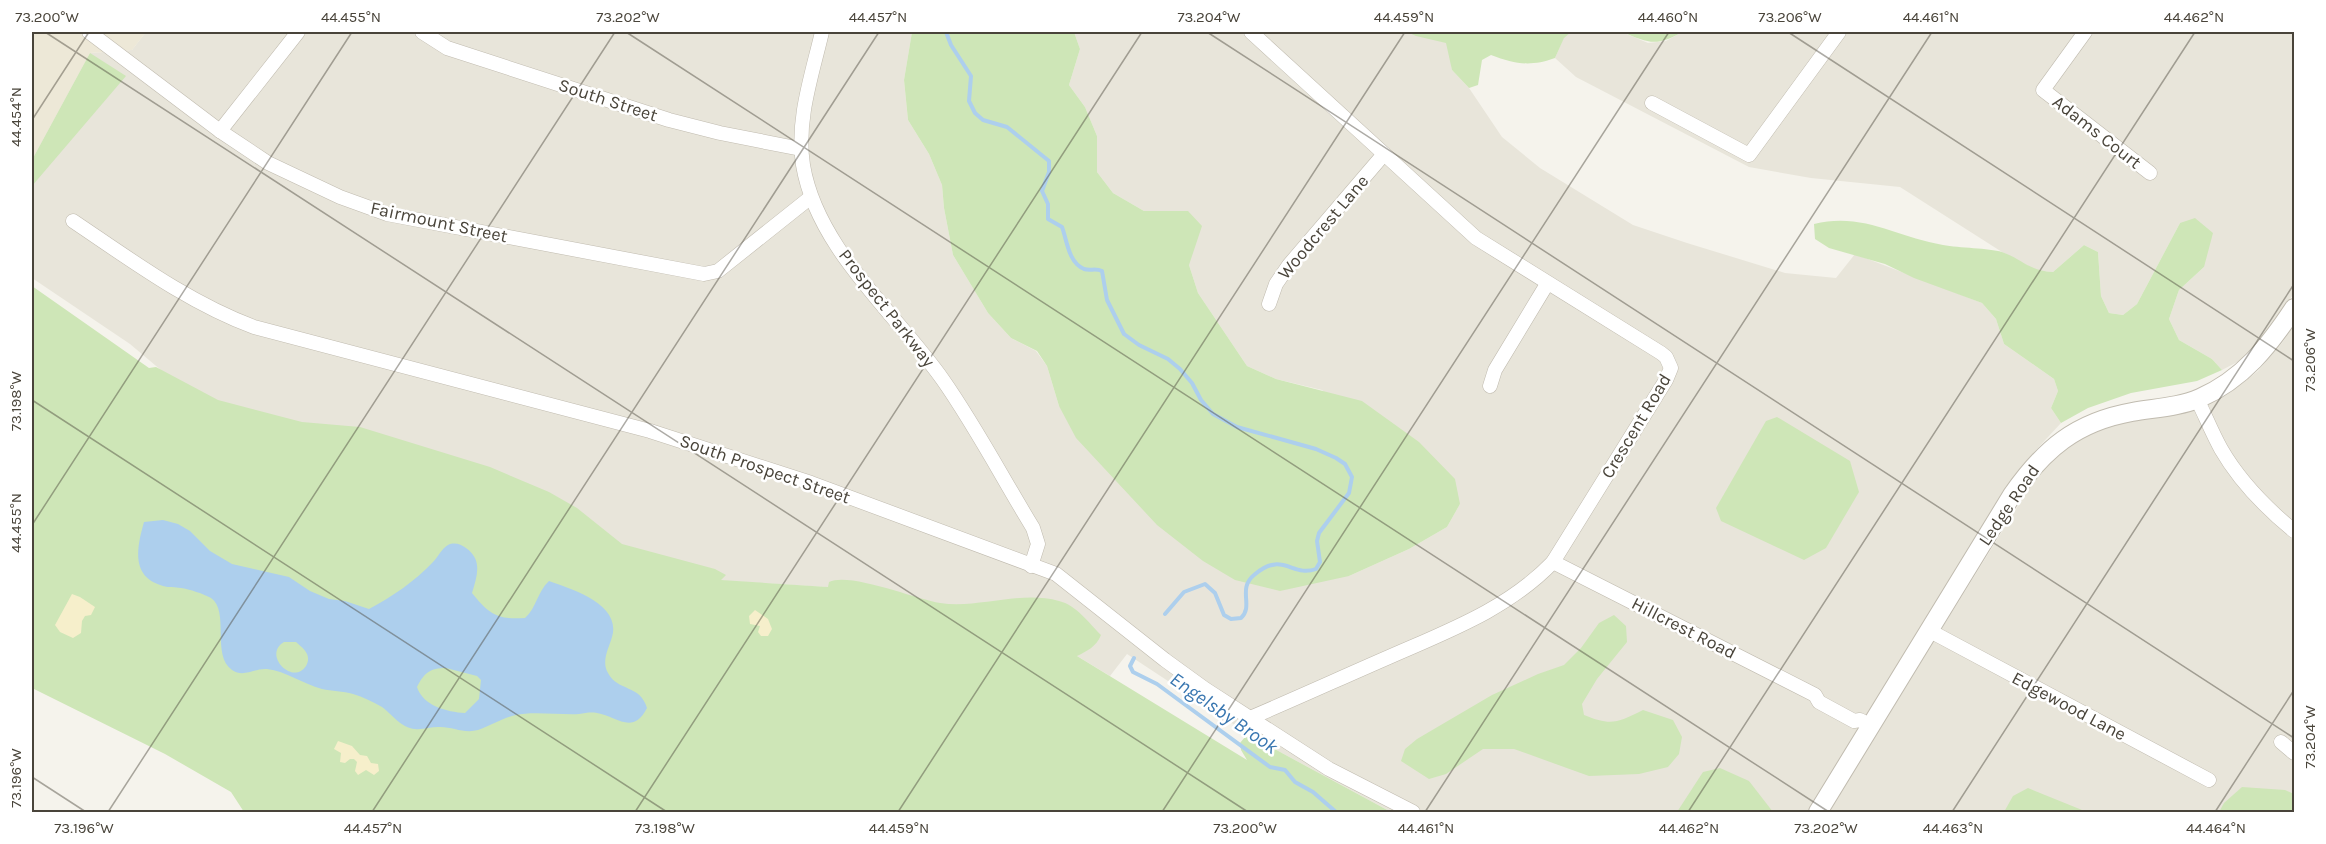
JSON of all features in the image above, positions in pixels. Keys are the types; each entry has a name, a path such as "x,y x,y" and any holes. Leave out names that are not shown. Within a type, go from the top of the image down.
{"street":[{"name":"Fairmount Street","path":"88,32 268,163 340,197 387,214 705,274 718,271 811,196"},
{"path":"220,130 298,32"},
{"name":"South Street","path":"424,32 447,48 469,56 669,120 801,149"},
{"name":"Prospect Parkway","path":"822,32 804,112 801,149 811,196 824,225 840,250 926,356 966,416 1033,528 1038,544 1031,566"},
{"name":"Crescent Road","path":"1250,718 1476,618 1518,594 1535,581 1553,562 1666,380 1671,368 1666,357 1661,353 1476,238 1251,32"},
{"path":"1652,103 1749,155 1839,32"},
{"name":"Adams Court","path":"2085,32 2043,90 2150,173"},
{"name":"Woodcrest Lane","path":"1269,304 1276,284 1285,270 1384,154"},
{"name":"South Prospect Street","path":"74,221 197,301 235,320 387,363 650,431 822,487 1056,574 1165,660 1250,718 1329,769 1413,813"},
{"path":"1490,386 1495,370 1547,284"},
{"name":"Ledge Road","path":"1818,813 1865,723 1930,631 2012,495 2048,451 2070,434 2104,419 2197,399 2225,384 2252,364 2272,341 2295,308"},
{"path":"2197,399 2215,439 2233,469 2252,492 2295,531"},
{"name":"Hillcrest Road","path":"1553,562 1815,695 1823,694 1858,714 1865,723"},
{"name":"Edgewood Lane","path":"1930,631 2209,780"},
{"path":"2281,742 2295,753"}],"shaded area":[{"path":"32,32 146,32 132,50 90,53 32,160"},
{"path":"146,32 912,32 904,80 908,120 929,154 942,185 953,255 988,313 1011,338 1036,351 1047,366 1059,406 1349,576 1409,549 1447,527 1460,504 1322,390 1276,379 1247,366 1198,293 1189,265 1188,211 1144,211 1113,193 1097,172 1097,136 1085,107 1069,85 1080,49 1074,32 1449,32 1452,70 1469,88 1502,137 1540,168 1633,225 1785,273 1836,278 1855,254 1982,303 1996,319 2004,344 2054,379 2058,391 2051,408 2061,423 2035,451 2008,489 1809,812 1391,812 1256,739 1127,654 1110,676 1041,634 826,587 694,579 200,403 130,344 32,278 32,160 90,53 132,50"},
{"path":"1571,32 1622,32 1648,43 1666,41 1682,32 2294,32 2294,293 2265,337 2247,357 2222,370 2212,359 2179,340 2169,319 2179,290 2204,267 2180,223 2137,304 2123,315 2109,313 2101,296 2098,252 2084,245 2053,272 2038,271 2002,252 1900,187 1811,178 1749,167 1576,77 1555,58 1564,37"},
{"path":"2294,325 2294,812 1828,812 2034,480 2049,461 2085,435 2110,425 2202,407 2240,385 2258,371"}],"green space":[{"path":"912,32 1074,32 1080,49 1069,85 1085,107 1097,136 1097,172 1113,193 1144,211 1188,211 1202,226 1189,265 1198,293 1247,366 1276,379 1362,401 1419,442 1455,479 1460,504 1447,527 1409,549 1349,576 1280,591 1235,580 1203,561 1157,525 1076,438 1059,406 1047,366 1037,351 1011,338 988,313 953,255 942,185 929,154 908,120 904,80"},
{"path":"1407,32 1571,32 1564,38 1555,58 1546,61 1523,63 1491,55 1482,60 1478,85 1469,88 1452,70 1446,43"},
{"path":"1622,32 1682,32 1665,40 1652,42"},
{"path":"90,53 126,76 32,186 32,160"},
{"path":"2195,218 2213,233 2204,267 2179,290 2169,319 2179,340 2212,359 2222,370 2197,381 2131,393 2088,408 2061,423 2051,408 2058,391 2054,379 2004,344 1996,319 1982,303 1914,278 1885,264 1829,248 1815,239 1814,224 1832,221 1864,223 1943,245 2002,252 2032,267 2053,272 2084,245 2098,252 2101,296 2109,313 2123,315 2137,304 2180,223"},
{"path":"32,286 149,368 156,367 218,400 302,422 360,427 490,467 549,492 577,508 622,544 715,569 726,575 721,580 828,587 829,582 852,580 940,603 970,604 1014,598 1044,598 1065,603 1082,615 1101,635 1094,646 1077,656 1247,760 1240,743 1245,737 1256,739 1391,812 244,812 231,792 165,754 32,688"},
{"path":"1777,417 1850,461 1859,492 1826,548 1804,560 1721,521 1716,508 1766,421"},
{"path":"1614,615 1626,626 1627,642 1597,679 1582,704 1584,715 1601,721 1614,722 1643,710 1673,720 1682,737 1679,754 1668,767 1639,774 1589,776 1514,749 1483,749 1446,774 1429,779 1401,761 1405,749 1417,739 1492,695 1564,665 1581,648 1599,623"},
{"path":"1720,768 1749,781 1773,812 1677,812 1703,772"},
{"path":"2242,787 2285,790 2294,794 2294,812 2219,812 2224,803"},
{"path":"2028,788 2087,812 2004,812 2013,796"}],"sand":[{"path":"72,594 95,607 91,615 85,616 82,621 81,633 73,638 60,632 55,625"},
{"path":"755,610 768,619 772,629 768,636 761,636 758,632 760,626 750,624 749,616"},
{"path":"338,741 352,746 360,755 367,756 371,763 378,764 379,771 374,775 366,770 358,775 355,771 357,762 354,759 345,763 340,762 341,753 334,749"}],"water":[{"path":"163,520 178,524 190,531 210,551 232,564 289,577 310,591 329,599 345,601 369,609 411,582 433,562 446,546 460,545 471,553 477,563 477,574 472,593 489,611 500,617 525,618 549,581 570,588 602,607 609,615 613,625 605,659 608,673 617,683 639,695 647,708 642,716 630,723 595,713 530,713 511,716 473,731 443,727 415,729 401,724 382,707 353,694 322,689 274,670 236,672 226,663 221,644 219,613 211,598 188,589 163,586 152,582 145,576 138,560 139,541 144,522","holes":["284,642 296,642 306,652 308,662 300,671 294,673 288,671 278,661 276,654","446,668 477,676 481,680 479,699 465,713 436,707 424,699 417,687 428,672"]}],"waterway":[{"name":"Engelsby Brook","path":"946,32 951,45 971,76 969,101 975,113 983,120 1007,127 1049,161 1049,172 1042,191 1048,204 1048,219 1062,227 1071,256 1079,266 1086,270 1102,271 1107,300 1124,334 1139,345 1168,359 1180,369 1213,414 1237,427 1316,449 1336,458 1345,464 1352,477 1349,493 1319,533 1317,541 1320,562 1316,569 1300,570 1280,564 1264,568 1249,580 1245,613 1241,618 1231,619 1224,615 1215,593 1205,584 1184,592 1165,614"},
{"name":"Engelsby Brook","path":"1134,658 1130,666 1133,672 1157,684 1270,767 1285,770 1295,782 1313,792 1336,812"}]}
